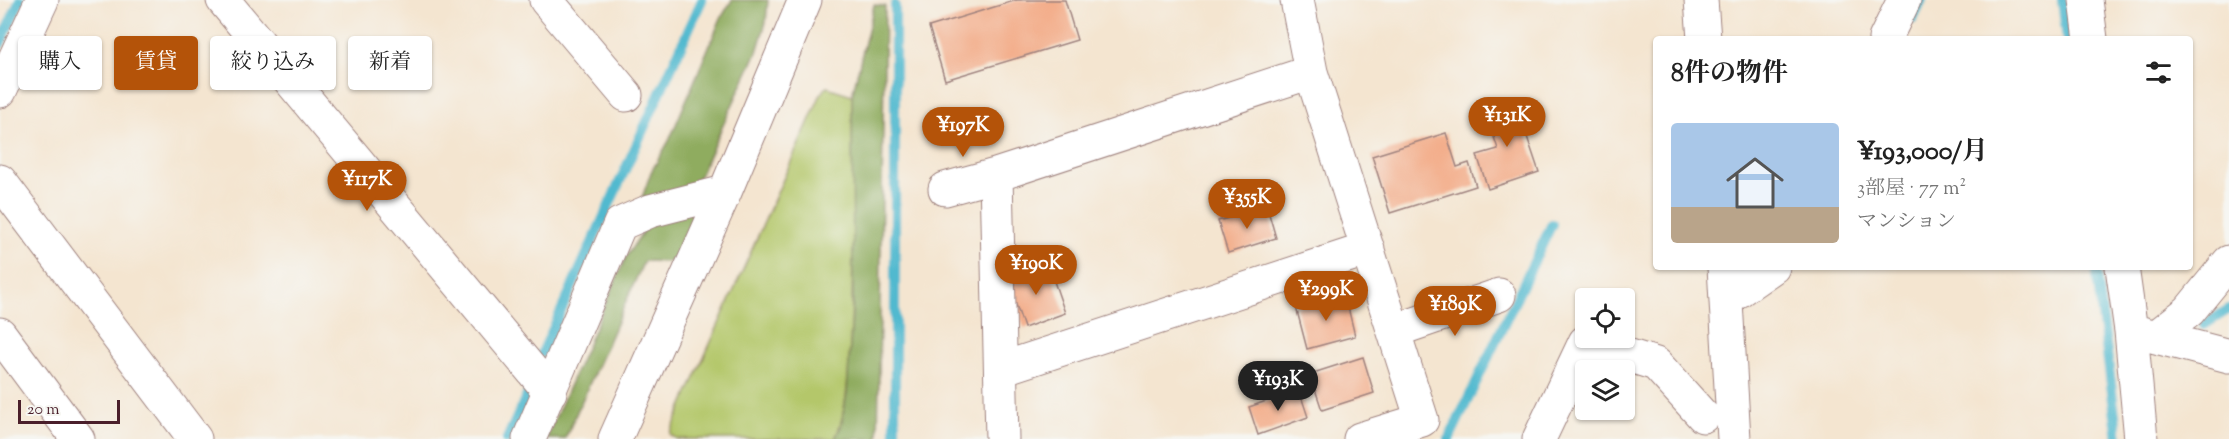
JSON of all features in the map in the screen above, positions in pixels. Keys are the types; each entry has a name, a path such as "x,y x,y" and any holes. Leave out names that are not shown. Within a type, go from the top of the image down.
{"street":[{"path":"0,91 42,0"},
{"path":"224,0 550,392"},
{"path":"546,0 626,94"},
{"path":"615,439 726,192 804,0"},
{"path":"1298,0 1311,72 1422,420 1360,439"},
{"path":"1701,0 1704,36"},
{"path":"1886,36 1904,0"},
{"path":"2086,0 2091,36"},
{"path":"945,189 996,175 1311,72"},
{"path":"996,175 1002,439"},
{"path":"0,181 195,439"},
{"path":"529,439 620,224 650,211 726,192"},
{"path":"1001,369 1368,249"},
{"path":"2189,311 2229,262"},
{"path":"1716,427 1725,283 1764,270"},
{"path":"2123,270 2144,334 2141,439"},
{"path":"1394,331 1499,295"},
{"path":"2144,334 2189,311 2229,295"},
{"path":"0,334 78,439"},
{"path":"2144,334 2229,356"},
{"path":"1539,439 1585,342 1656,364 1716,427"}],"green space":[{"path":"732,0 768,0 766,22 757,52 692,192 641,201 651,172 669,141 721,18"},
{"path":"874,5 885,6 878,439 835,439 841,426 847,393 853,299 852,95"},
{"path":"827,87 852,95 852,313 845,404 835,439 677,439 670,434 821,94"},
{"path":"693,209 691,228 677,262 644,261 565,439 546,439 627,255 650,221"}],"building":[{"path":"1017,0 1065,0 1077,40 945,80 929,27"},
{"path":"1515,101 1539,172 1488,189 1477,155 1498,149 1485,110"},
{"path":"1446,133 1457,167 1469,163 1476,186 1390,213 1372,156"},
{"path":"1267,207 1276,238 1228,253 1218,221"},
{"path":"1048,264 1065,313 1024,328 1007,278"},
{"path":"1345,295 1355,336 1307,349 1296,307"},
{"path":"1363,357 1374,393 1322,410 1310,374"},
{"path":"1299,390 1308,417 1258,435 1249,407"}],"waterway":[{"path":"0,44 20,0"},
{"path":"542,353 702,0"},
{"path":"1913,19 1922,0"},
{"path":"2062,0 2067,36"},
{"path":"895,5 895,439"},
{"path":"1449,439 1552,224"},
{"path":"2096,270 2118,439"},
{"path":"2204,325 2229,309"},
{"path":"507,439 532,384"}]}
